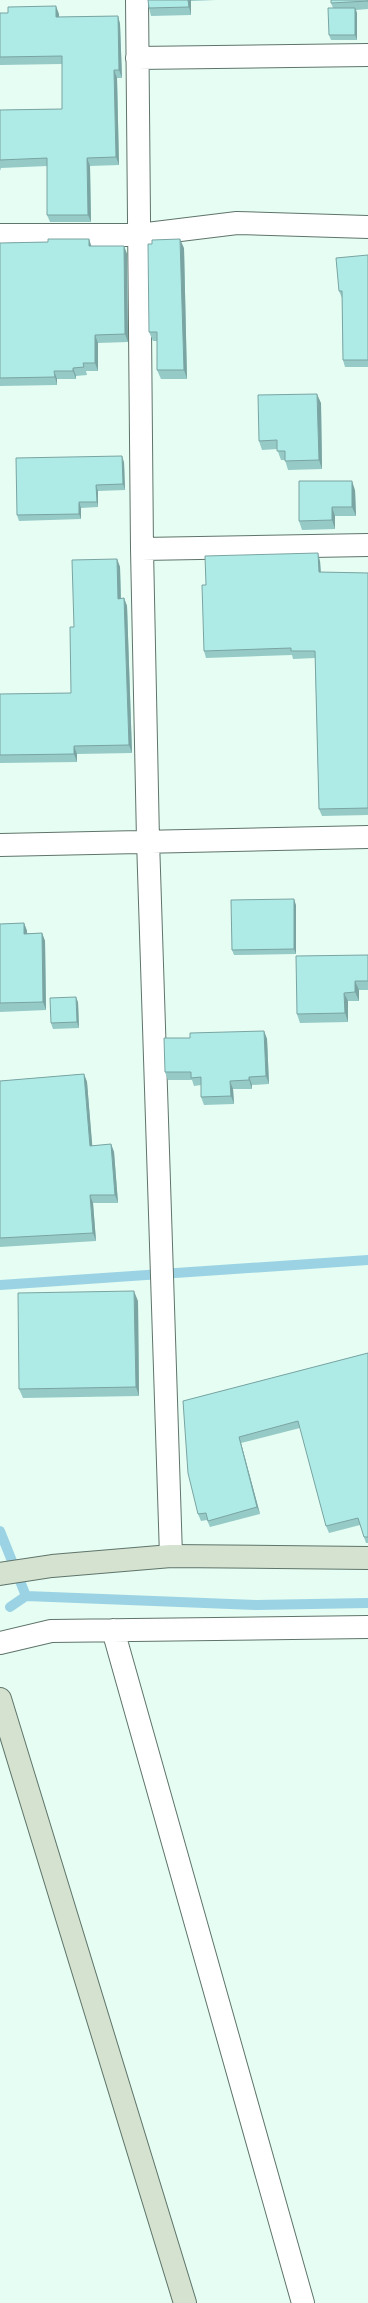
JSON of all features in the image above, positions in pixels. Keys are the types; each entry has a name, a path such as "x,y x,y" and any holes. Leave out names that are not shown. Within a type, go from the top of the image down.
{"street":[{"path":"137,0 142,549 148,840 171,1556"},
{"path":"137,58 368,55"},
{"path":"0,235 139,235 237,224 368,227"},
{"path":"142,549 368,545"},
{"path":"0,845 148,840 368,837"},
{"path":"0,1574 52,1566 171,1556 368,1558"},
{"path":"0,1643 51,1631 368,1627"},
{"path":"113,1630 303,2303"},
{"path":"0,1699 185,2303"}],"building":[{"path":"148,0 188,0 189,7 149,8"},
{"path":"331,0 368,0 368,1 331,3"},
{"path":"56,6 56,17 118,16 119,70 114,70 116,157 87,158 88,215 47,215 47,158 0,160 0,110 62,109 62,56 0,57 0,13 8,13 8,7"},
{"path":"328,8 355,8 355,35 329,35"},
{"path":"48,239 89,239 89,246 124,246 125,334 95,335 95,363 83,363 84,367 73,368 73,371 54,371 55,377 0,378 0,243 48,242"},
{"path":"180,239 184,370 157,370 157,332 149,332 148,244 152,244 152,240"},
{"path":"368,255 368,360 343,360 342,291 339,291 336,258"},
{"path":"317,394 319,460 285,461 285,451 277,451 277,440 259,441 258,395"},
{"path":"122,456 123,484 96,485 97,502 79,502 79,514 17,515 16,458"},
{"path":"299,481 352,481 352,507 332,507 332,520 299,521"},
{"path":"318,553 319,572 368,573 368,808 319,809 315,651 291,651 291,648 204,651 202,585 206,585 205,556"},
{"path":"117,559 118,599 124,598 129,745 74,746 74,754 0,755 0,694 71,693 70,627 74,627 72,560"},
{"path":"294,899 294,949 232,950 231,900"},
{"path":"24,923 24,934 42,933 43,1002 0,1003 0,924"},
{"path":"368,955 368,981 355,981 355,992 344,993 345,1013 297,1014 296,956"},
{"path":"76,997 77,1022 51,1023 50,998"},
{"path":"264,1031 266,1076 249,1077 249,1080 230,1081 231,1096 201,1097 201,1077 191,1078 191,1072 165,1072 164,1038 190,1038 190,1033"},
{"path":"84,1074 90,1146 111,1144 115,1195 90,1195 93,1233 0,1238 0,1081"},
{"path":"134,1291 136,1387 19,1389 18,1293"},
{"path":"368,1353 368,1537 364,1537 358,1518 326,1526 298,1421 239,1437 257,1507 208,1521 206,1513 198,1514 188,1473 183,1401"}],"waterway":[{"path":"0,1285 368,1260"},
{"path":"0,1531 26,1596"},
{"path":"10,1607 26,1596 256,1605 368,1603"}]}
